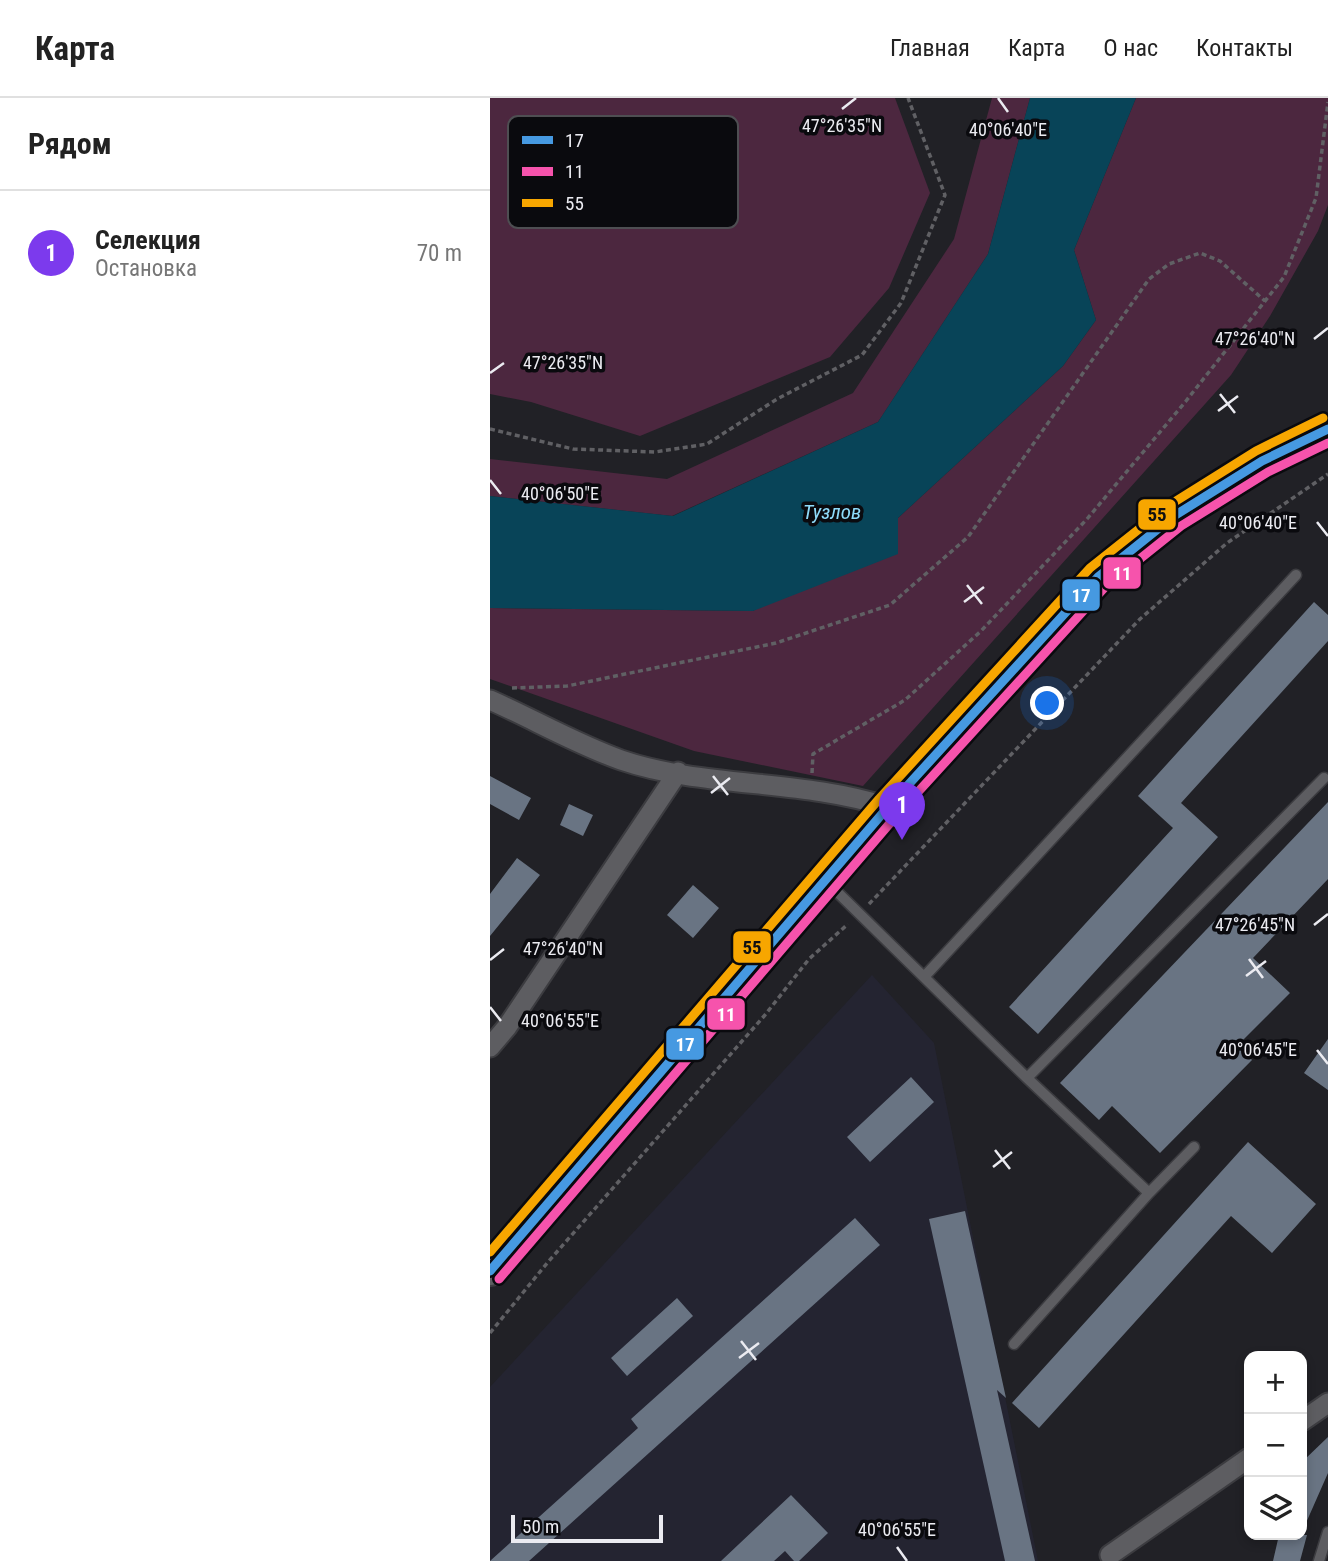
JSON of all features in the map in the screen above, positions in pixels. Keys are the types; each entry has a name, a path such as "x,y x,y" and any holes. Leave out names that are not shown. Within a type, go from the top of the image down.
{"main road":[{"path":"490,1271 888,807 1098,577 1174,516 1262,461 1328,429"}],"street":[{"path":"496,694 621,760 678,772 811,789 888,807"},
{"path":"490,1047 507,1027 678,772"},
{"path":"1307,1417 1328,1402"},
{"path":"1111,1558 1244,1462"}],"lane":[{"path":"923,977 1296,575"},
{"path":"1027,1079 1324,778"},
{"path":"825,880 1027,1079 1149,1193"},
{"path":"1014,1344 1149,1193 1194,1147"},
{"path":"1319,1561 1328,1532"}],"path":[{"path":"490,429 573,449 655,453 707,444 777,399 862,355 901,303 945,194 908,98"},
{"path":"811,789 813,754 905,701 981,631 1087,519 1186,401 1284,277 1316,198 1328,102"},
{"path":"496,694 567,686 776,643 890,605 968,537 1149,279 1169,264 1200,253 1220,261 1265,301"},
{"path":"490,1332 765,1015 809,959 859,914 1140,619 1227,543 1328,474"}],"shaded area":[{"path":"490,98 895,98 930,193 889,288 830,357 640,436 531,402 490,394"},
{"path":"992,98 1030,98 988,254 878,422 672,516 490,496 490,459 667,479 853,393 954,239"},
{"path":"1136,98 1328,98 1328,205 1318,231 1270,316 1231,375 863,786 694,751 490,679 490,608 753,611 898,518 1063,366 1096,320 1074,250"},
{"path":"872,975 934,1043 1038,1561 490,1561 490,1387"}],"water":[{"name":"Тузлов","path":"1030,98 1136,98 1074,250 1096,320 1063,366 898,518 898,554 753,611 490,608 490,496 673,516 878,422 988,254"}],"building":[{"path":"1314,602 1328,615 1328,641 1181,803 1218,837 1038,1034 1009,1007 1173,828 1138,796"},
{"path":"490,776 531,798 519,820 490,804"},
{"path":"1328,802 1328,879 1253,958 1290,993 1238,1045 1252,1060 1160,1153 1112,1106 1099,1120 1060,1083"},
{"path":"569,804 593,815 583,836 560,825"},
{"path":"517,858 540,875 490,936 490,894"},
{"path":"693,885 719,908 693,938 667,915"},
{"path":"1328,1039 1328,1090 1304,1073"},
{"path":"911,1077 934,1102 870,1162 847,1137"},
{"path":"1248,1142 1316,1204 1272,1253 1231,1216 1039,1428 1012,1403"},
{"path":"965,1211 1006,1398 997,1390 1035,1561 1005,1561 929,1219"},
{"path":"855,1218 880,1245 529,1561 490,1561 638,1428 631,1419"},
{"path":"677,1298 693,1316 627,1376 611,1358"},
{"path":"1328,1437 1328,1473 1307,1521 1307,1477 1307,1457"},
{"path":"791,1495 828,1533 799,1561 794,1561 785,1551 774,1561 721,1561"},
{"path":"1278,1540 1306,1540 1300,1561 1273,1561"}],"transit line":[{"name":"55","path":"490,1252 879,799 1090,568 1168,506 1256,451 1323,418"},
{"name":"17","path":"490,1271 888,807 1098,577 1174,516 1262,461 1328,429"},
{"name":"11","path":"499,1279 897,815 1106,586 1181,526 1268,472 1328,443"}],"place":[{"name":"Селекция","path":"902,840"}]}
